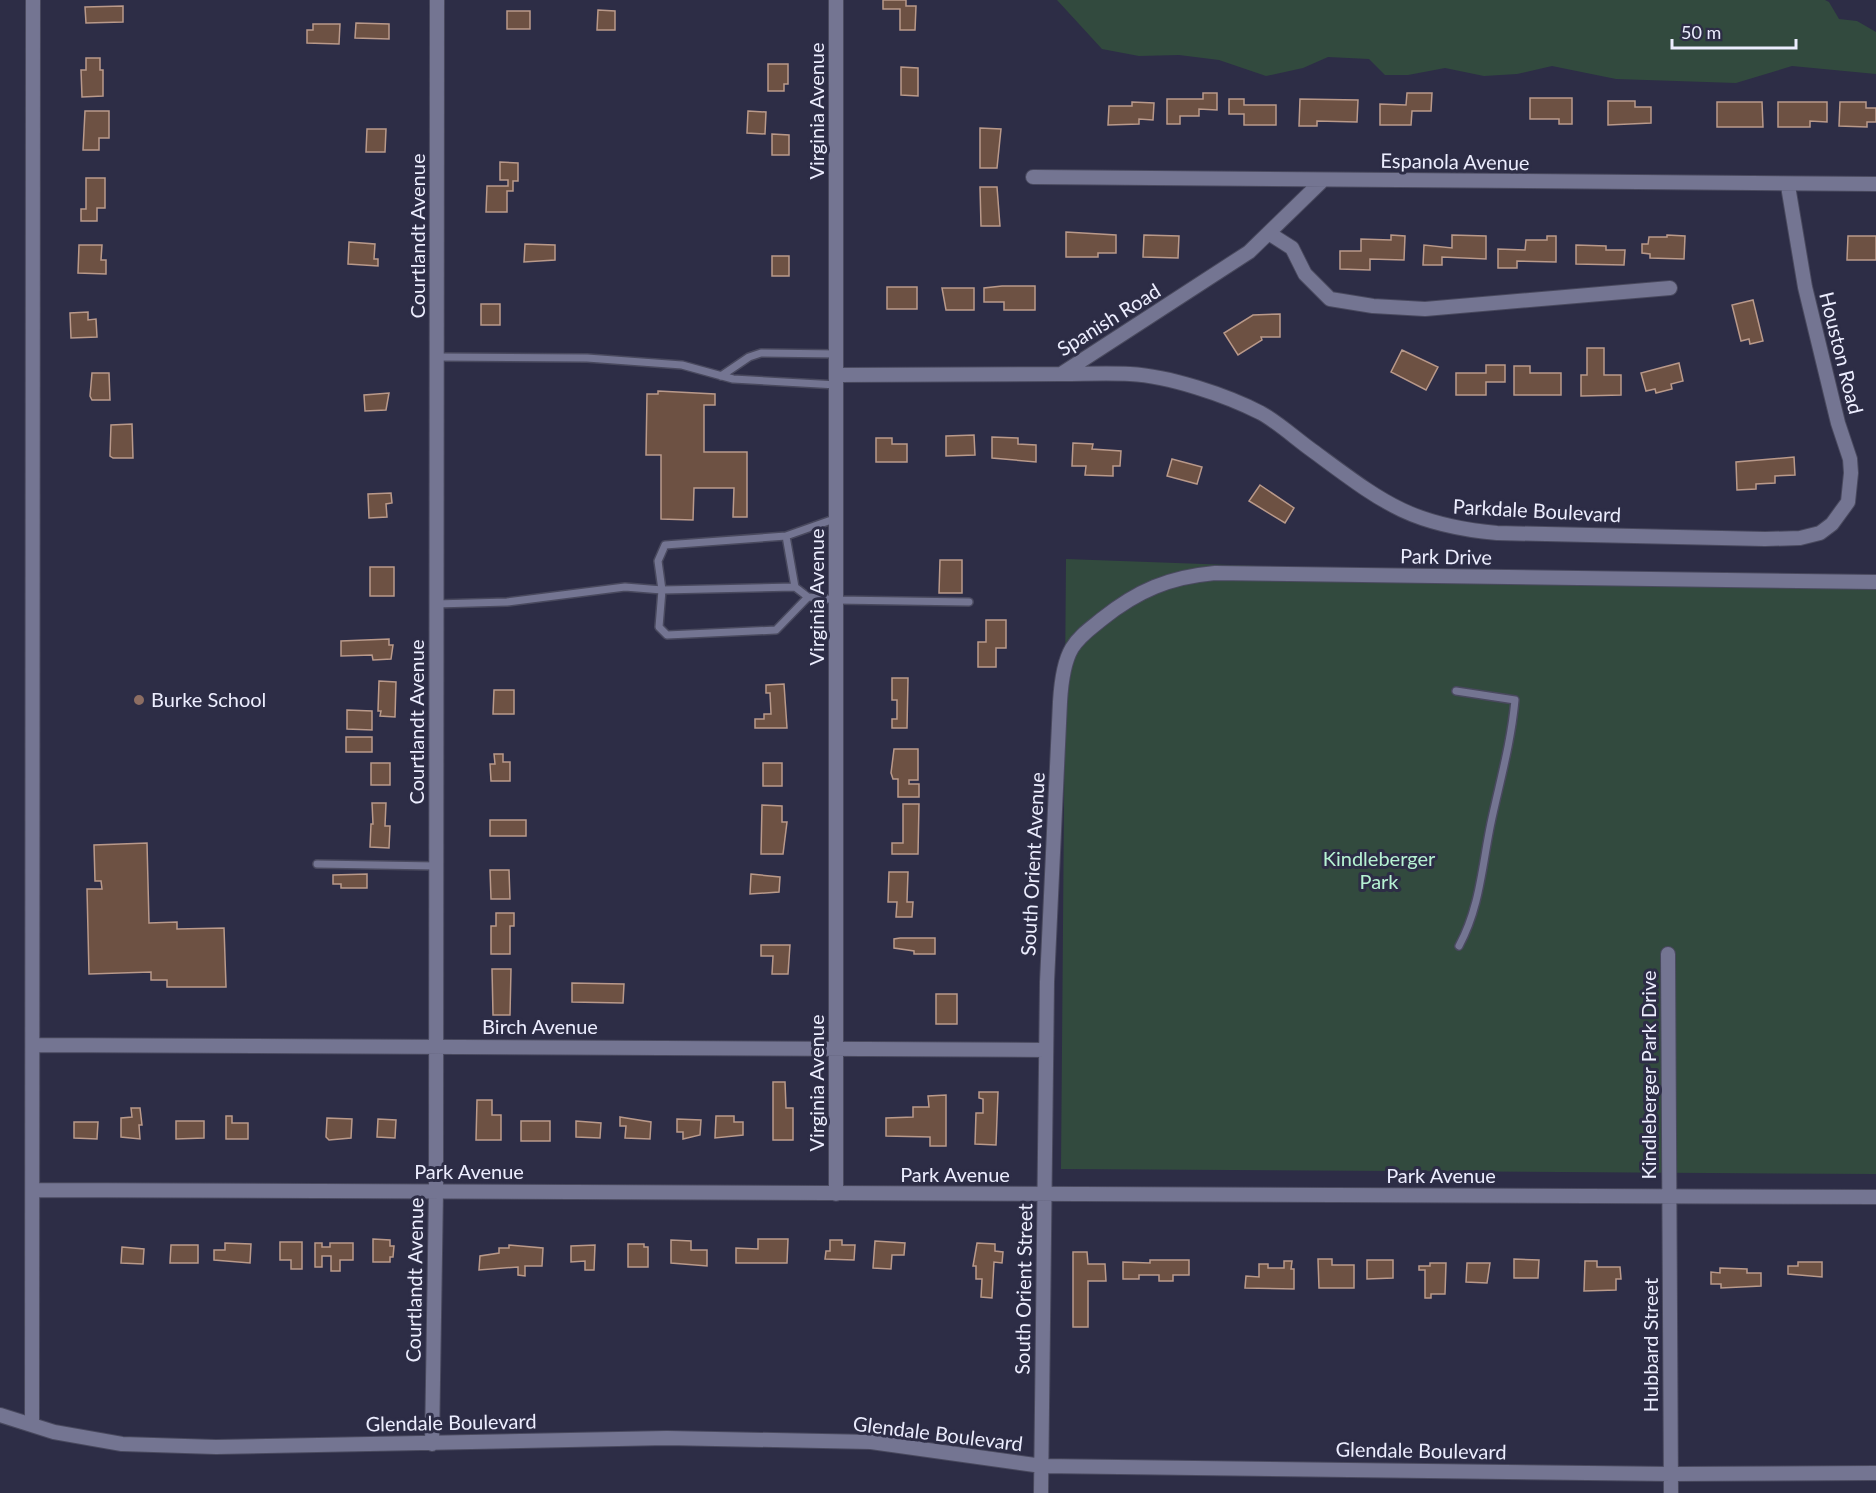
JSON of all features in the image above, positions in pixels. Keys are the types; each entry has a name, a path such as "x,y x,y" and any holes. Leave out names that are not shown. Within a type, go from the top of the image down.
{"street":[{"path":"32,1424 33,0"},
{"name":"Courtlandt Avenue","path":"432,1444 436,1191 437,0"},
{"name":"Virginia Avenue","path":"836,0 836,1194"},
{"name":"Espanola Avenue","path":"1033,177 1788,186 1876,184"},
{"name":"Spanish Road","path":"837,380 1061,374 1249,252 1323,180"},
{"name":"Houston Road","path":"1788,186 1805,287 1838,423 1850,459 1848,502 1832,524"},
{"path":"1270,234 1292,248 1305,274 1330,299 1373,306 1425,309 1670,288"},
{"name":"Parkdale Boulevard","path":"1061,374 1132,374 1161,379 1236,403 1263,414 1376,497 1406,513 1457,529 1497,533 1765,539 1800,538 1820,533 1832,524"},
{"name":"Park Drive","path":"1062,679 1071,649 1085,632 1141,591 1186,576 1215,573 1876,582"},
{"name":"South Orient Avenue","path":"1046,1050 1047,982 1062,679"},
{"name":"Kindleberger Park Drive","path":"1668,954 1669,1196"},
{"name":"Birch Avenue","path":"34,1046 1046,1050"},
{"name":"South Orient Street","path":"1041,1493 1046,1050"},
{"name":"Park Avenue","path":"33,1190 1876,1197"},
{"name":"Hubbard Street","path":"1669,1196 1671,1493"},
{"name":"Glendale Boulevard","path":"0,1415 85,1439 122,1444 216,1447 667,1438 871,1443 1042,1466 1671,1474 1876,1473"}],"lane":[{"path":"721,376 749,357 761,354 837,354"},
{"path":"437,357 587,358 682,365 721,376 837,380"},
{"path":"808,597 776,630 667,635 658,627 662,590 658,561 665,545 786,536 837,518"},
{"path":"786,536 795,587"},
{"path":"436,604 507,602 625,587 662,590 795,587 808,597 837,600 969,602"},
{"path":"1456,691 1515,700 1513,732 1491,821 1483,880 1469,927 1459,946"},
{"path":"317,864 436,866"}],"green space":[{"path":"1057,0 1825,0 1829,2 1839,19 1857,21 1876,32 1876,74 1792,66 1736,83 1616,79 1552,66 1517,74 1484,76 1445,68 1408,75 1385,75 1369,59 1328,57 1303,68 1266,76 1219,60 1179,55 1139,56 1102,49"},
{"name":"Kindleberger Park","path":"1066,559 1876,588 1876,1174 1061,1169"}],"building":[{"path":"883,0 906,0 906,6 916,6 915,30 900,30 900,9 883,9"},
{"path":"123,6 123,22 86,23 85,7"},
{"path":"598,10 615,11 615,30 597,30"},
{"path":"507,11 530,11 530,29 507,29"},
{"path":"356,23 389,24 389,39 355,38"},
{"path":"313,24 340,24 339,44 307,43 307,30 313,30"},
{"path":"86,58 100,58 100,70 103,70 103,96 82,97 81,70 86,70"},
{"path":"768,64 788,64 788,84 784,84 784,91 768,91"},
{"path":"901,67 918,68 918,96 901,95"},
{"path":"1203,93 1217,93 1217,110 1199,109 1199,116 1180,116 1180,124 1167,124 1167,99 1203,99"},
{"path":"1407,93 1432,93 1431,111 1412,111 1411,125 1380,125 1380,104 1406,105"},
{"path":"1530,98 1572,98 1572,124 1559,124 1559,119 1530,119"},
{"path":"1229,99 1244,99 1244,105 1276,105 1276,125 1244,125 1244,114 1229,114"},
{"path":"1300,99 1358,100 1357,122 1317,121 1317,126 1299,126"},
{"path":"1608,101 1635,101 1635,107 1651,107 1651,123 1608,125"},
{"path":"1132,102 1154,103 1153,120 1139,119 1139,124 1108,125 1109,106 1132,106"},
{"path":"1717,102 1762,102 1763,127 1717,127"},
{"path":"1778,102 1827,102 1827,122 1810,121 1810,127 1778,127"},
{"path":"1840,102 1866,102 1866,108 1876,108 1876,122 1867,122 1867,127 1839,126"},
{"path":"85,111 109,111 109,138 99,138 99,150 83,150"},
{"path":"748,111 766,112 765,134 747,133"},
{"path":"980,128 1001,129 997,168 980,168"},
{"path":"367,129 386,129 385,152 366,152"},
{"path":"772,134 789,135 789,155 772,155"},
{"path":"500,162 518,163 518,181 513,181 513,191 507,191 507,212 486,212 487,186 508,186 508,180 500,180"},
{"path":"86,178 105,178 105,208 97,208 97,221 81,221 81,209 86,209"},
{"path":"980,187 997,187 1000,226 981,226"},
{"path":"1066,232 1116,235 1116,253 1098,253 1098,257 1066,257"},
{"path":"1144,235 1179,236 1178,258 1143,257"},
{"path":"1391,235 1405,236 1404,260 1370,259 1370,270 1340,269 1340,251 1361,251 1361,239 1391,240"},
{"path":"1452,235 1486,236 1486,259 1442,257 1442,265 1423,265 1424,245 1452,248"},
{"path":"1667,235 1685,236 1684,259 1650,258 1650,254 1642,253 1642,244 1648,244 1649,237 1667,237"},
{"path":"1547,236 1556,236 1556,262 1517,261 1517,268 1498,268 1498,249 1525,250 1526,240 1547,240"},
{"path":"1848,236 1876,236 1876,260 1847,260"},
{"path":"349,242 375,244 374,259 378,259 378,266 348,264"},
{"path":"525,244 555,245 555,260 524,262"},
{"path":"79,245 102,245 101,260 106,260 106,274 78,273"},
{"path":"1576,245 1606,246 1606,250 1625,250 1624,265 1576,264"},
{"path":"772,256 789,256 789,276 772,276"},
{"path":"1035,286 1035,310 1004,310 1004,302 984,302 984,288"},
{"path":"887,287 917,287 917,309 887,309"},
{"path":"942,288 974,288 974,310 946,310"},
{"path":"1753,300 1763,341 1750,344 1749,339 1741,341 1732,305"},
{"path":"481,304 500,304 500,325 481,325"},
{"path":"88,312 88,320 96,319 97,337 71,338 70,313"},
{"path":"1280,314 1280,337 1261,337 1262,340 1238,355 1224,333 1253,315"},
{"path":"1587,348 1604,348 1604,375 1621,375 1621,395 1581,396 1581,375 1587,375"},
{"path":"1402,350 1438,367 1426,390 1391,372"},
{"path":"1679,363 1683,381 1671,384 1672,389 1656,393 1655,389 1646,391 1641,373"},
{"path":"1486,365 1505,365 1505,382 1486,382 1486,395 1456,395 1456,373 1486,373"},
{"path":"1514,366 1530,366 1530,373 1561,373 1561,395 1514,395"},
{"path":"92,373 109,373 110,400 92,400 90,396"},
{"path":"658,391 715,394 715,405 704,405 704,452 747,452 747,517 733,517 734,488 694,488 693,520 661,519 661,455 646,455 647,394 658,394"},
{"path":"389,393 386,410 365,411 364,395"},
{"path":"132,424 133,458 113,458 110,456 111,425"},
{"path":"974,435 975,455 946,456 946,436"},
{"path":"992,437 1018,438 1018,444 1036,445 1036,462 992,458"},
{"path":"876,438 892,438 892,444 907,444 907,462 876,462"},
{"path":"1073,443 1093,444 1092,449 1121,451 1120,466 1113,466 1113,476 1085,475 1086,466 1072,466"},
{"path":"1794,457 1795,475 1775,476 1775,483 1756,484 1756,489 1737,490 1736,462"},
{"path":"1172,459 1202,467 1197,484 1167,476"},
{"path":"1260,485 1294,508 1285,523 1249,501"},
{"path":"391,493 392,503 386,504 387,517 369,518 368,494"},
{"path":"940,560 962,560 962,593 939,593"},
{"path":"370,567 394,567 394,596 370,596"},
{"path":"986,620 1006,620 1006,648 996,648 996,667 978,667 978,642 986,642"},
{"path":"389,639 389,645 393,645 391,659 373,660 372,655 341,656 341,641"},
{"path":"892,678 908,678 907,728 892,728 892,719 897,719 897,700 892,700"},
{"path":"379,681 396,682 395,717 380,716 381,711 378,711"},
{"path":"784,684 787,728 755,728 755,719 764,719 764,714 771,714 770,693 766,693 766,685"},
{"path":"494,690 514,690 514,714 493,714"},
{"path":"347,710 372,711 372,730 347,729"},
{"path":"346,737 372,737 372,752 346,752"},
{"path":"894,749 918,749 918,780 909,780 909,784 919,784 919,797 898,797 898,779 893,779 891,773"},
{"path":"494,754 503,754 503,762 510,762 510,781 491,781 490,764 495,764"},
{"path":"371,763 390,763 390,785 371,785"},
{"path":"763,763 782,763 782,786 763,786"},
{"path":"372,803 386,803 385,826 390,826 389,848 370,847 371,824 373,824"},
{"path":"903,804 919,804 918,854 892,854 892,843 903,843"},
{"path":"762,805 782,806 782,822 787,822 783,854 761,854"},
{"path":"490,820 526,820 526,836 490,836"},
{"path":"147,843 149,923 177,922 177,929 224,928 226,987 167,987 167,980 151,980 151,972 89,974 87,889 102,889 101,881 95,881 94,845"},
{"path":"490,870 509,870 510,899 491,899"},
{"path":"889,872 908,872 907,902 913,902 912,917 896,917 897,902 888,902"},
{"path":"367,874 367,888 341,888 341,884 333,884 333,875"},
{"path":"751,874 780,877 779,892 750,894"},
{"path":"496,913 514,913 514,926 510,926 510,954 491,954 491,926 496,926"},
{"path":"935,938 935,954 914,954 914,951 894,948 894,939"},
{"path":"761,945 790,945 788,974 772,974 773,956 761,956"},
{"path":"492,969 511,969 510,1015 493,1015"},
{"path":"572,983 624,984 623,1003 572,1002"},
{"path":"936,994 957,994 957,1024 936,1024"},
{"path":"773,1082 785,1082 786,1108 793,1108 793,1140 773,1140"},
{"path":"979,1092 998,1092 996,1145 975,1144 976,1113 983,1113 983,1099 979,1098"},
{"path":"946,1095 946,1146 930,1146 930,1137 886,1136 886,1118 913,1117 913,1107 929,1107 928,1096"},
{"path":"477,1100 492,1100 492,1115 501,1115 501,1140 476,1140"},
{"path":"131,1108 140,1108 142,1125 139,1125 140,1139 121,1137 121,1118 132,1117"},
{"path":"226,1116 232,1116 232,1123 248,1123 248,1139 226,1139"},
{"path":"716,1116 734,1116 734,1122 743,1122 743,1135 715,1138"},
{"path":"620,1117 651,1122 650,1139 625,1138 626,1126 620,1126"},
{"path":"327,1118 352,1119 351,1138 329,1140 326,1137"},
{"path":"378,1119 396,1120 395,1138 377,1137"},
{"path":"677,1119 701,1120 700,1135 683,1139 683,1132 677,1132"},
{"path":"176,1121 204,1121 204,1138 176,1139"},
{"path":"521,1121 550,1121 550,1141 521,1141"},
{"path":"576,1121 601,1123 600,1138 576,1137"},
{"path":"74,1122 98,1122 97,1139 74,1138"},
{"path":"373,1239 390,1240 390,1246 394,1246 390,1262 373,1262"},
{"path":"758,1239 788,1239 787,1263 736,1263 736,1248 758,1249"},
{"path":"671,1240 691,1241 691,1250 707,1250 707,1266 671,1263"},
{"path":"830,1240 842,1240 842,1245 855,1245 854,1260 825,1259 826,1251 830,1251"},
{"path":"875,1241 905,1243 904,1255 892,1255 891,1269 873,1268"},
{"path":"280,1242 302,1242 302,1269 291,1269 291,1260 280,1260"},
{"path":"225,1243 251,1244 250,1263 214,1260 214,1250 225,1250"},
{"path":"315,1243 322,1243 322,1247 330,1247 330,1243 353,1243 353,1260 340,1260 340,1271 331,1271 331,1256 322,1256 322,1267 315,1267"},
{"path":"977,1243 995,1244 995,1251 1003,1252 1002,1263 994,1262 992,1298 981,1297 982,1279 976,1279 976,1266 973,1266"},
{"path":"628,1244 644,1244 644,1247 648,1247 648,1267 628,1267"},
{"path":"171,1245 198,1245 198,1263 170,1263"},
{"path":"509,1245 543,1248 542,1266 525,1266 525,1276 518,1275 518,1267 479,1270 480,1256 499,1253 499,1248 509,1248"},
{"path":"595,1245 594,1270 585,1270 585,1261 571,1262 571,1246"},
{"path":"122,1247 144,1249 143,1264 121,1263"},
{"path":"1073,1252 1087,1252 1088,1264 1105,1264 1106,1281 1088,1281 1088,1327 1073,1327"},
{"path":"1318,1259 1332,1259 1332,1265 1354,1265 1354,1288 1319,1288"},
{"path":"1514,1259 1539,1260 1538,1278 1514,1278"},
{"path":"1150,1260 1189,1260 1189,1275 1173,1275 1173,1281 1159,1281 1159,1275 1139,1275 1139,1279 1123,1279 1123,1262 1150,1263"},
{"path":"1367,1260 1393,1260 1393,1278 1367,1279"},
{"path":"1284,1261 1292,1261 1294,1289 1245,1288 1246,1276 1259,1277 1259,1264 1268,1264 1268,1268 1284,1268"},
{"path":"1585,1261 1597,1261 1597,1267 1620,1267 1621,1279 1616,1279 1616,1290 1584,1291"},
{"path":"1798,1262 1822,1262 1822,1277 1788,1274 1788,1266 1798,1266"},
{"path":"1430,1263 1446,1263 1445,1294 1431,1294 1431,1298 1425,1298 1425,1270 1419,1270 1419,1266 1430,1266"},
{"path":"1467,1263 1490,1263 1487,1283 1466,1282"},
{"path":"1720,1268 1747,1269 1747,1273 1761,1273 1761,1286 1721,1288 1721,1284 1711,1284 1711,1272 1720,1273"}],"place":[{"name":"Burke School","path":"139,700"}]}
